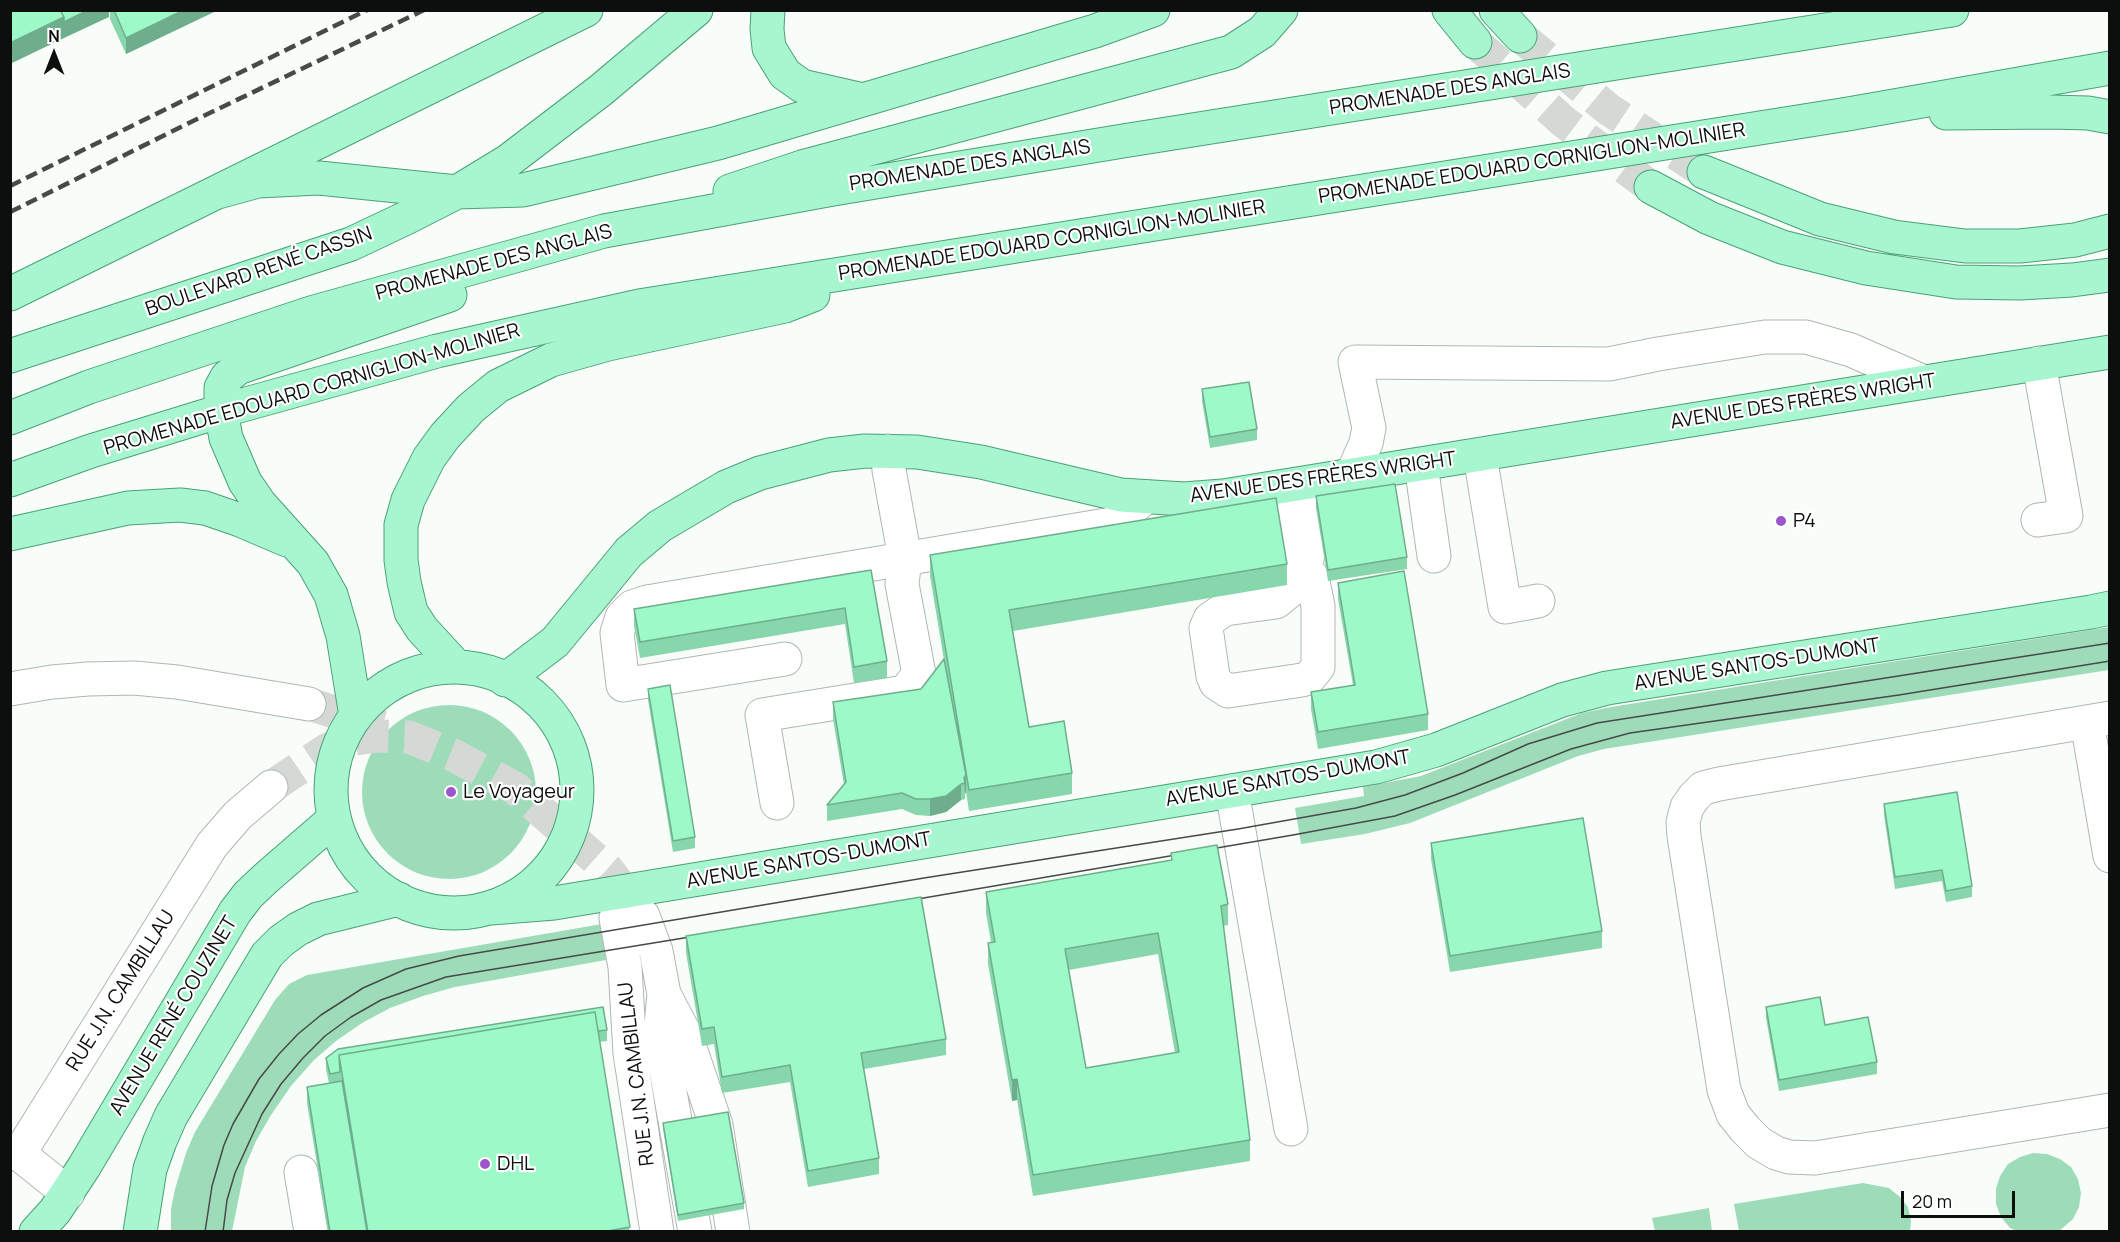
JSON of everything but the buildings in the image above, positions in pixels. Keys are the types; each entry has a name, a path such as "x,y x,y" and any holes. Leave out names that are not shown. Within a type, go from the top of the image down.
{"main road":[{"path":"10,294 586,10"},
{"name":"BOULEVARD RENÉ CASSIN","path":"10,356 351,243 456,192 508,161 601,90 696,10"},
{"path":"768,10 766,29 769,48 785,74 802,86 861,100"},
{"path":"218,192 258,181 319,178 456,192 487,192 534,187 718,143 1095,31 1153,10"},
{"path":"604,231 802,167 1222,55 1262,33 1281,10"},
{"path":"1449,10 1476,42"},
{"path":"1496,10 1520,36"},
{"name":"PROMENADE DES ANGLAIS","path":"10,418 89,387 311,313 604,231 833,189 1141,138 1952,10"},
{"name":"PROMENADE EDOUARD CORNIGLION-MOLINIER","path":"10,480 91,451 221,411 437,351 639,306 1848,114 2109,68"},
{"path":"1848,114 2050,112 2088,113 2109,117"},
{"path":"1704,172 1820,219 1894,237 1965,246 2020,246 2075,240 2109,231"},
{"path":"1651,187 1709,218 1782,247 1866,268 1956,282 2020,283 2109,275"},
{"path":"356,716 343,636 331,595 312,563 260,504 245,482 226,438 221,411 221,388 227,377 238,368 456,293 572,240"},
{"path":"456,666 422,629 411,612 402,571 401,525 408,500 429,458 471,408 498,386 551,360 608,344 785,306 895,266"},
{"name":"AVENUE DES FRÈRES WRIGHT","path":"505,680 555,642 629,552 660,526 726,488 760,473 829,454 916,452 981,462 1121,495 1184,499 1223,496 2109,352"},
{"path":"10,534 128,508 180,505 205,508 296,544"},
{"name":"AVENUE SANTOS-DUMONT","path":"491,908 576,900 1376,767 1436,750 1562,700 1607,688 2109,608"},
{"path":"456,666 479,670 505,680 545,705 568,740 578,780 574,821 557,859 529,889 491,908 473,912 451,913 425,910 376,886 349,856 334,819 336,758 344,736 368,700 394,682 432,668 456,666"},
{"name":"AVENUE RENÉ COUZINET","path":"36,1232 68,1193 235,912 248,895 266,878 334,819"},
{"path":"140,1232 150,1169 171,1116 267,955 298,928 318,919 399,899"}],"lane":[{"path":"1351,477 1366,443 1369,428 1355,362 1609,364 1765,337 1806,337 1851,350 1924,382"},
{"path":"2038,520 2066,516 2040,363"},
{"path":"777,803 762,715 905,692 919,674 902,584 905,558 889,470 888,451"},
{"path":"1480,456 1505,607 1538,601"},
{"path":"1421,465 1434,556"},
{"path":"1289,487 1310,548 1304,569"},
{"path":"784,659 624,685 617,633 622,617 632,607 646,602 1112,524 1146,497"},
{"path":"10,689 70,680 134,678 177,682 309,704"},
{"path":"2109,856 2098,720 1719,784 1703,789 1694,797 1687,807 1683,822 1724,1090 1733,1114 1759,1143 1776,1153 1789,1157 1815,1158 2109,1110"},
{"name":"RUE J.N. CAMBILLAU","path":"68,1193 20,1154 212,845 238,815 271,787"},
{"path":"1232,791 1291,1129"},
{"name":"RUE J.N. CAMBILLAU","path":"657,1232 630,1053 625,967 630,917 656,951 664,994"},
{"path":"664,994 660,1036 695,1232"},
{"path":"664,994 686,1036 716,1125 733,1232"},
{"path":"302,1172 311,1232"}],"green space":[{"path":"2109,627 2109,670 1604,749 1578,756 1410,823 1365,834 1301,844 1295,808 1364,796 1363,787 1421,776 1582,713"},
{"path":"449,705 466,706 482,711 498,719 511,730 522,743 530,759 535,775 535,809 530,825 522,841 511,854 498,865 482,873 466,878 449,879 432,878 416,873 400,865 387,854 376,841 368,825 363,809 362,792 363,775 368,759 376,743 387,730 400,719 416,711 432,706"},
{"path":"602,924 606,960 455,987 423,996 390,1008 362,1023 336,1041 314,1060 291,1086 256,1141 245,1167 232,1231 171,1232 171,1209 175,1189 195,1132 275,1000 289,984 307,975"},
{"path":"2033,1153 2047,1154 2060,1159 2071,1167 2078,1179 2081,1193 2079,1207 2073,1219 2059,1231 2017,1231 2010,1228 2001,1217 1996,1204 1996,1189 2000,1176 2008,1164"},
{"path":"1863,1183 1889,1188 1900,1197 1908,1207 1911,1221 1910,1231 1739,1231 1734,1204"},
{"path":"1709,1208 1712,1231 1655,1231 1652,1218"}],"tunnel":[{"path":"1520,36 1608,109 1704,172"},
{"path":"1475,42 1564,122 1651,187"},
{"path":"309,704 382,727"},
{"path":"271,787 328,749 355,739 378,736 409,737 453,755 515,788 608,870 641,913"}],"tram line":[{"path":"205,1232 212,1186 224,1145 233,1124 259,1079 298,1034 321,1015 363,988 406,969 459,956 1356,808 1405,795 1463,773 1528,744 1597,723 2110,643"},
{"path":"906,901 1395,816 1571,749 1630,733 1899,695 2110,661"},
{"path":"223,1232 227,1200 235,1173 262,1114 281,1084 303,1058 325,1036 351,1017 381,1000 446,977 702,935"}],"railway":[{"path":"10,186 367,10"},
{"path":"10,212 424,10"}],"place":[{"name":"P4","path":"1781,521"},
{"name":"Le Voyageur","path":"451,792"},
{"name":"DHL","path":"485,1164"}]}
